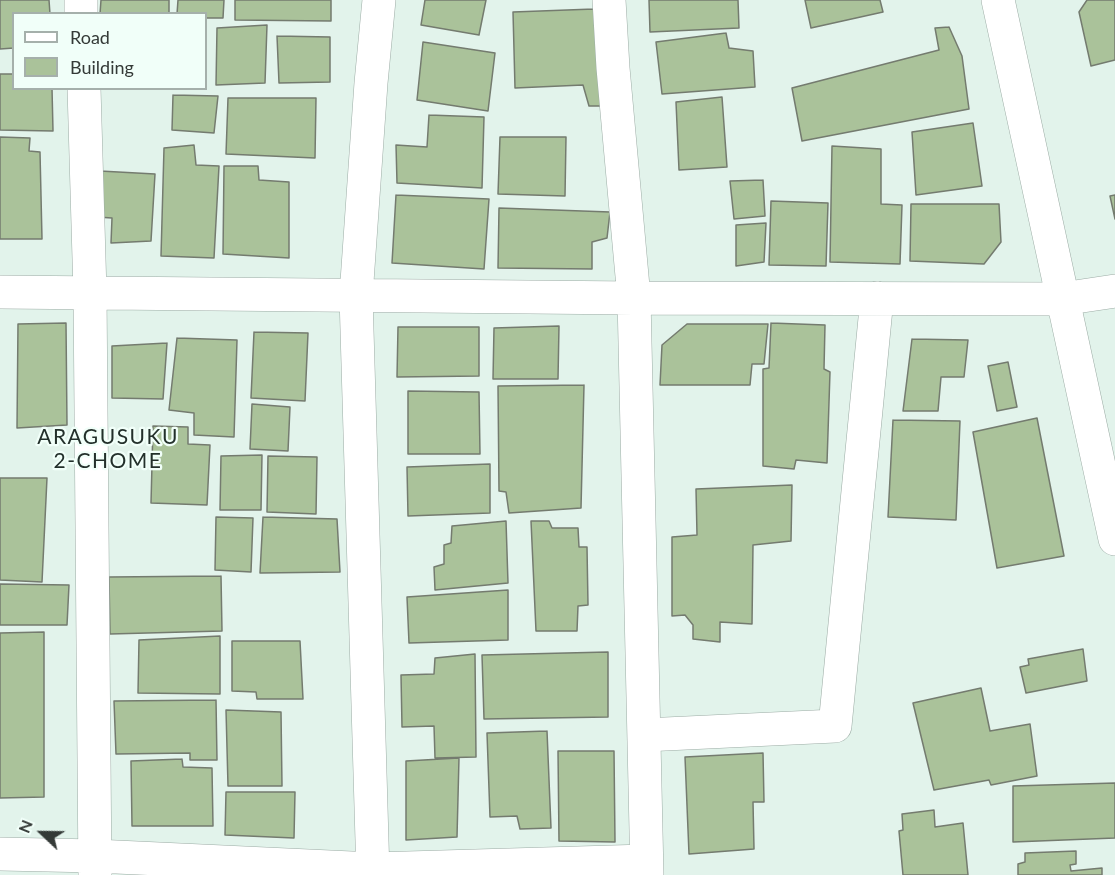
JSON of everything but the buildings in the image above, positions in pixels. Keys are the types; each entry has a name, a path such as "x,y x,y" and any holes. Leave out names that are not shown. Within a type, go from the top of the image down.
{"street":[{"path":"373,872 356,296 379,0"},
{"path":"0,854 95,865 373,872 646,868 634,298 609,0"},
{"path":"998,0 1115,539"},
{"path":"84,90 90,293 95,865"},
{"path":"0,292 634,298 1062,299 1115,291"},
{"path":"644,735 835,726 877,298"}],"district":[{"name":"ARAGUSUKU 2-CHOME","path":"108,449"}]}
